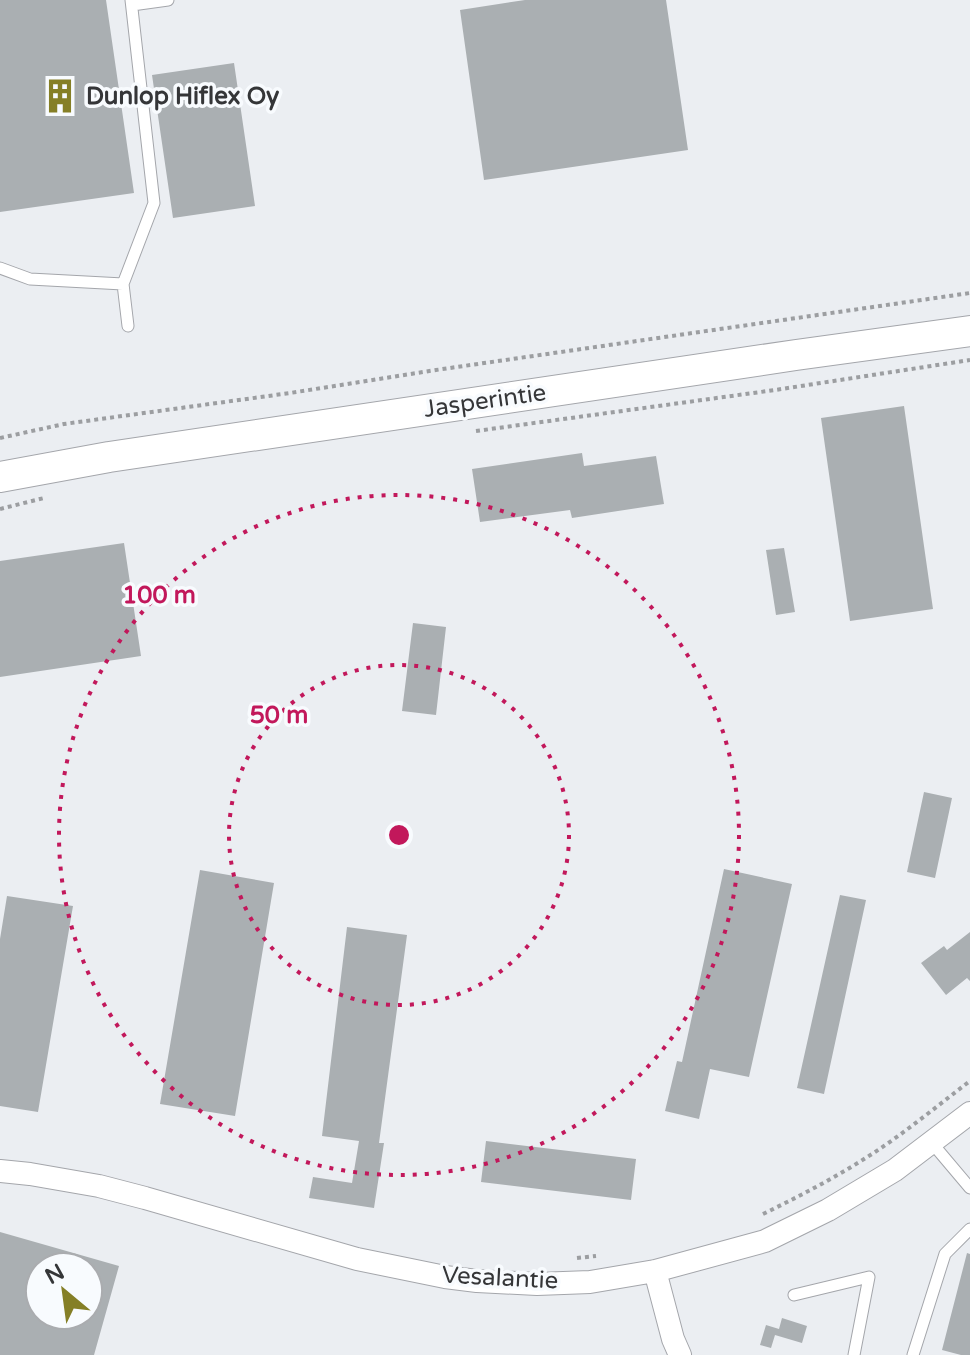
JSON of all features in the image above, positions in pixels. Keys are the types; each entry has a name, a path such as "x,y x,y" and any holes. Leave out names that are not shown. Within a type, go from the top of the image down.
{"main road":[{"name":"Jasperintie","path":"0,477 125,455 970,331"}],"street":[{"name":"Vesalantie","path":"0,1171 99,1186 357,1259 445,1277 537,1284 590,1282 655,1271 765,1241 828,1210 895,1170 970,1113"},
{"path":"655,1271 680,1355"}],"lane":[{"path":"128,326 123,284 154,203 131,3 168,0"},
{"path":"0,268 30,279 123,284"},
{"path":"932,1143 970,1188"},
{"path":"913,1355 945,1254 970,1229"},
{"path":"794,1295 869,1277 854,1355"}],"path":[{"path":"0,438 64,424 970,293"},
{"path":"469,432 970,360"},
{"path":"0,509 46,497"},
{"path":"756,1218 860,1162 970,1081"},
{"path":"571,1259 597,1256"}],"building":[{"name":"Dunlop Hiflex Oy","path":"0,0 106,0 134,193 0,212"},
{"path":"525,0 666,0 688,150 484,180 460,10"},
{"path":"234,63 255,206 173,218 152,75"},
{"path":"904,406 933,609 850,621 821,418"},
{"path":"582,453 584,466 656,456 664,504 572,518 570,510 480,522 472,469"},
{"path":"124,543 141,656 0,677 0,561"},
{"path":"784,548 795,612 776,615 766,550"},
{"path":"413,623 446,627 436,715 402,711"},
{"path":"924,792 952,798 935,878 907,872"},
{"path":"724,869 792,884 749,1077 710,1069 699,1119 665,1111 677,1061 682,1062"},
{"path":"200,870 274,883 235,1116 160,1104"},
{"path":"840,895 866,900 824,1094 797,1088"},
{"path":"7,896 73,906 38,1112 0,1106 0,939"},
{"path":"347,927 407,935 379,1143 384,1143 374,1208 309,1198 313,1177 352,1183 359,1141 322,1136"},
{"path":"970,932 970,981 967,978 946,995 921,963 944,946 947,950"},
{"path":"486,1141 636,1159 631,1200 481,1182"},
{"path":"0,1232 66,1251 24,1251 24,1331 101,1331 94,1355 0,1355"},
{"path":"967,1253 970,1254 970,1355 961,1355 942,1350"},
{"path":"104,1262 119,1266 104,1319"},
{"path":"782,1318 807,1326 802,1343 775,1335 771,1348 760,1345 766,1325 779,1329"}],"place":[{"name":"Dunlop Hiflex Oy","path":"60,96"}]}
